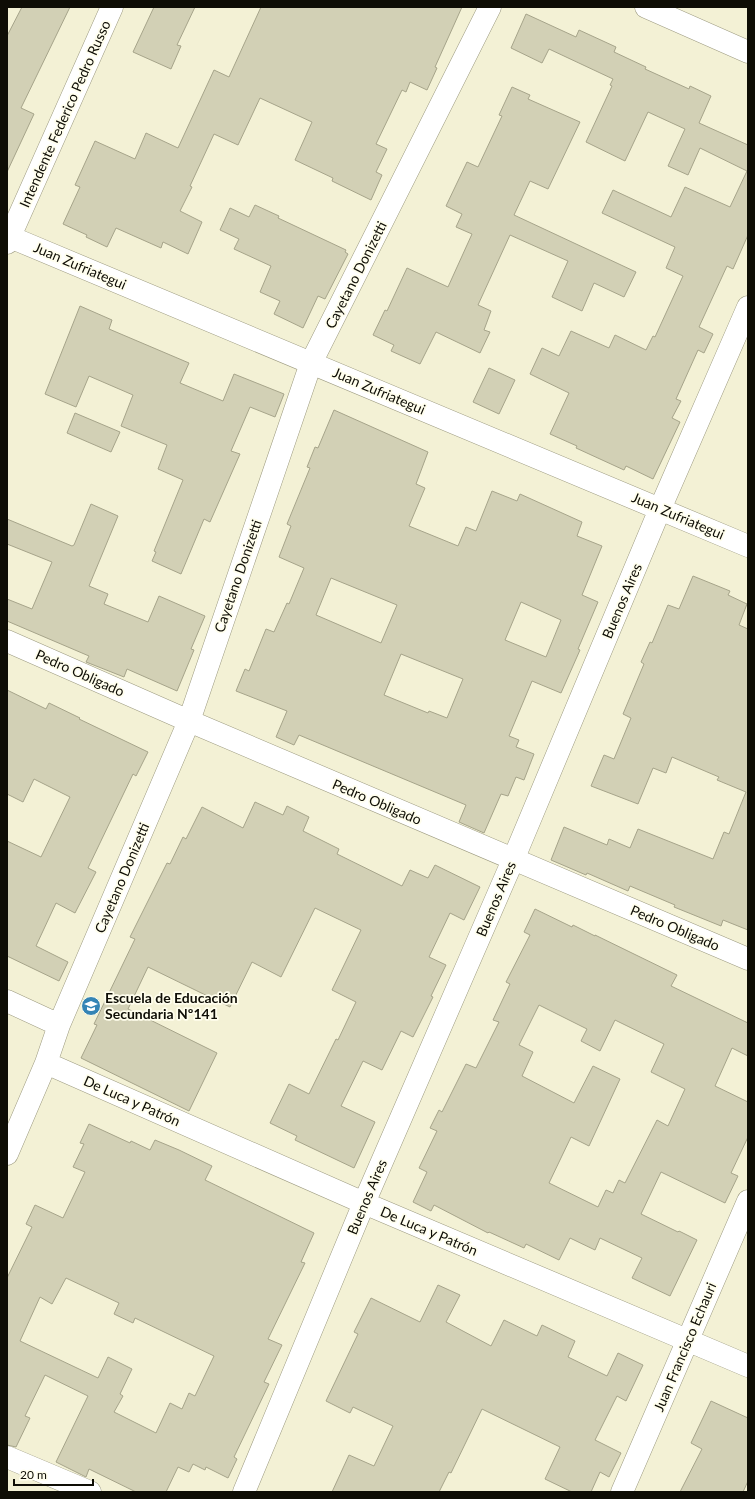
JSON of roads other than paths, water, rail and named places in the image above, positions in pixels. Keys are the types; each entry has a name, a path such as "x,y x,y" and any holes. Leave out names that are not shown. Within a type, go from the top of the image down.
{"street":[{"name":"Intendente Federico Pedro Russo","path":"8,240 112,7"},
{"name":"Cayetano Donizetti","path":"7,1154 46,1063 59,1024 189,721 311,363 490,7"},
{"path":"646,7 748,52"},
{"name":"Juan Zufriategui","path":"8,240 311,363 748,546"},
{"name":"Buenos Aires","path":"244,1492 364,1203 513,860 660,509 748,306"},
{"name":"Pedro Obligado","path":"7,641 189,721 748,959"},
{"path":"7,1001 59,1024"},
{"name":"De Luca y Patrón","path":"46,1063 364,1203 748,1366"},
{"name":"Juan Francisco Echauri","path":"622,1492 748,1201"},
{"path":"7,1457 90,1492"}],"place":[{"name":"Escuela de Educación Secundaria Nº141","path":"91,1006"}]}
